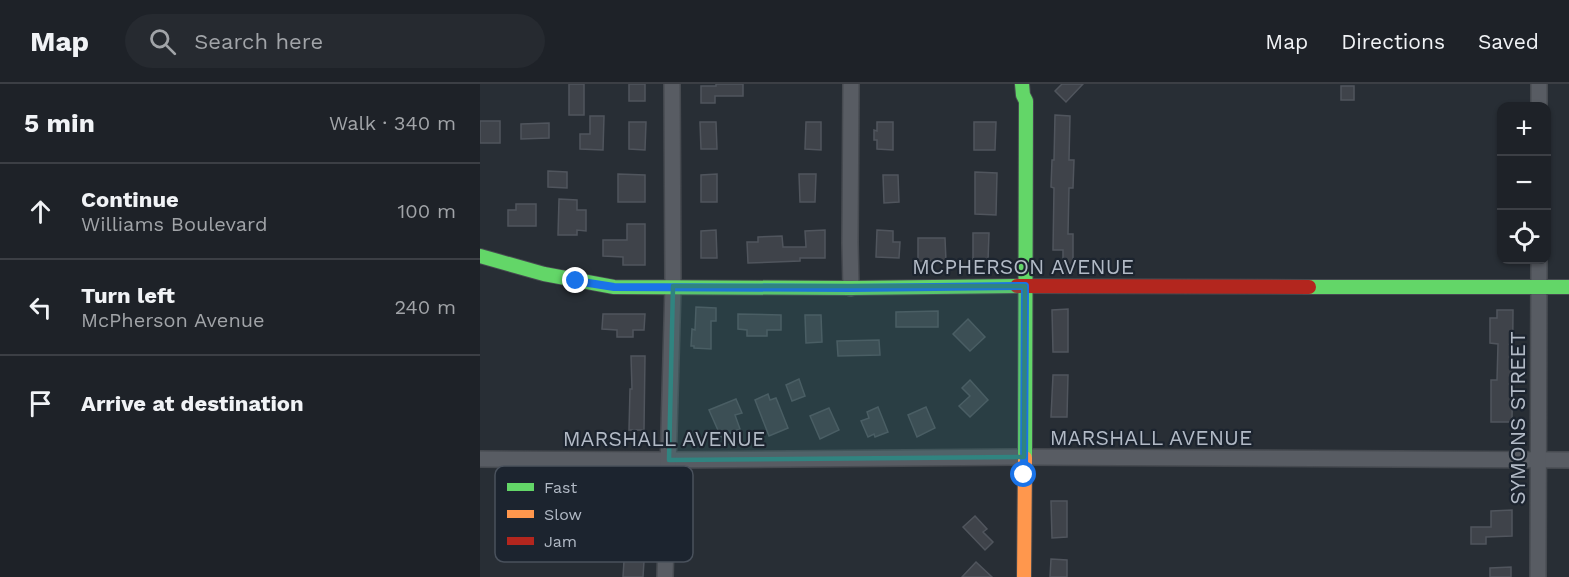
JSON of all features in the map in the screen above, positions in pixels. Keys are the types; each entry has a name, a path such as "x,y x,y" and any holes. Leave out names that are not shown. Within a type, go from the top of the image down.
{"street":[{"path":"669,466 673,286 672,84"},
{"path":"851,84 851,288"},
{"path":"1022,84 1026,100 1024,577"},
{"path":"1026,100 1031,95 1031,84"},
{"path":"1539,84 1539,102"},
{"name":"MCPHERSON AVENUE","path":"480,256 544,274 614,287 1569,287"},
{"name":"SYMONS STREET","path":"1538,577 1539,264"},
{"name":"MARSHALL AVENUE","path":"480,459 1024,457 1569,460"},
{"path":"664,577 665,562"}],"highlighted area":[{"path":"673,286 1025,286 1024,457 669,460"}],"building":[{"path":"569,84 584,84 584,115 569,115"},
{"path":"629,84 645,84 645,101 629,101"},
{"path":"716,84 743,84 743,96 715,96 715,103 701,103 701,86 716,86"},
{"path":"1062,84 1083,84 1066,102 1055,91"},
{"path":"1341,86 1354,86 1354,100 1341,100"},
{"path":"1055,115 1070,116 1069,160 1074,160 1073,188 1069,188 1068,234 1073,234 1073,273 1063,273 1063,250 1053,250 1054,188 1051,187"},
{"path":"590,116 604,116 603,150 580,149 580,134 590,134"},
{"path":"480,121 500,121 500,143 480,143"},
{"path":"629,122 646,122 645,150 629,149"},
{"path":"700,122 716,122 717,149 701,149"},
{"path":"806,122 821,122 821,150 805,149"},
{"path":"877,122 893,122 893,150 877,149 874,130 877,131"},
{"path":"974,122 996,122 995,150 974,150"},
{"path":"549,123 549,138 521,139 521,124"},
{"path":"548,171 567,172 567,188 548,187"},
{"path":"975,172 997,173 996,215 975,214"},
{"path":"618,174 645,175 645,202 618,202"},
{"path":"717,174 717,202 701,202 701,175"},
{"path":"799,174 816,174 815,202 800,202"},
{"path":"883,175 898,175 899,202 884,203"},
{"path":"559,199 577,200 577,210 586,210 586,231 577,230 577,235 558,235"},
{"path":"516,204 536,204 536,226 508,226 508,210 516,210"},
{"path":"627,224 645,224 645,265 623,265 623,257 603,256 603,240 627,240"},
{"path":"716,230 717,258 701,258 701,231"},
{"path":"825,230 825,258 748,263 747,242 758,242 758,237 782,236 783,247 806,247 805,231"},
{"path":"877,230 893,231 893,242 900,242 899,258 876,257"},
{"path":"973,233 989,233 988,261 973,261"},
{"path":"918,238 945,238 946,261 918,261"},
{"path":"696,307 716,308 716,321 711,321 711,349 691,346 692,329 695,330"},
{"path":"1068,309 1068,352 1053,352 1052,310"},
{"path":"1497,310 1513,310 1512,422 1491,422 1491,380 1497,380 1498,344 1490,343 1490,318 1497,318"},
{"path":"938,311 938,327 896,327 896,312"},
{"path":"603,314 645,314 644,330 633,330 633,337 617,337 617,330 602,329"},
{"path":"738,314 781,315 781,330 767,330 767,336 747,336 747,330 738,329"},
{"path":"805,315 821,315 822,342 806,343"},
{"path":"968,319 985,337 970,351 953,334"},
{"path":"879,340 880,355 838,356 837,341"},
{"path":"631,356 645,356 644,430 629,430 630,389 632,389"},
{"path":"1053,375 1068,375 1067,417 1051,417"},
{"path":"799,379 805,396 792,401 786,385"},
{"path":"970,380 988,400 970,417 959,406 970,396 962,388"},
{"path":"768,394 770,400 776,398 788,428 769,436 755,400"},
{"path":"736,399 742,413 735,415 740,429 721,437 709,410"},
{"path":"878,407 888,432 868,437 861,421 869,418 867,412"},
{"path":"926,407 935,428 917,437 908,415"},
{"path":"829,408 839,430 820,439 810,416"},
{"path":"1051,501 1067,501 1067,537 1052,538"},
{"path":"1512,510 1512,536 1486,537 1486,544 1471,544 1471,527 1491,527 1491,511"},
{"path":"975,516 987,529 983,532 993,542 985,550 963,527"},
{"path":"1051,559 1067,560 1067,577 1050,577"},
{"path":"624,562 644,562 643,577 623,577"},
{"path":"976,562 992,577 962,577"},
{"path":"1511,567 1511,577 1490,577 1490,568"}],"traffic: fast":[{"path":"1022,84 1026,101 1025,458"},
{"path":"480,256 544,274 614,287 1017,286"},
{"path":"1309,287 1569,287"}],"traffic: slow":[{"path":"1024,577 1025,458"}],"traffic: jam":[{"path":"1017,286 1309,287"}],"route":[{"path":"576,281 614,287 1025,286 1024,475"}]}
